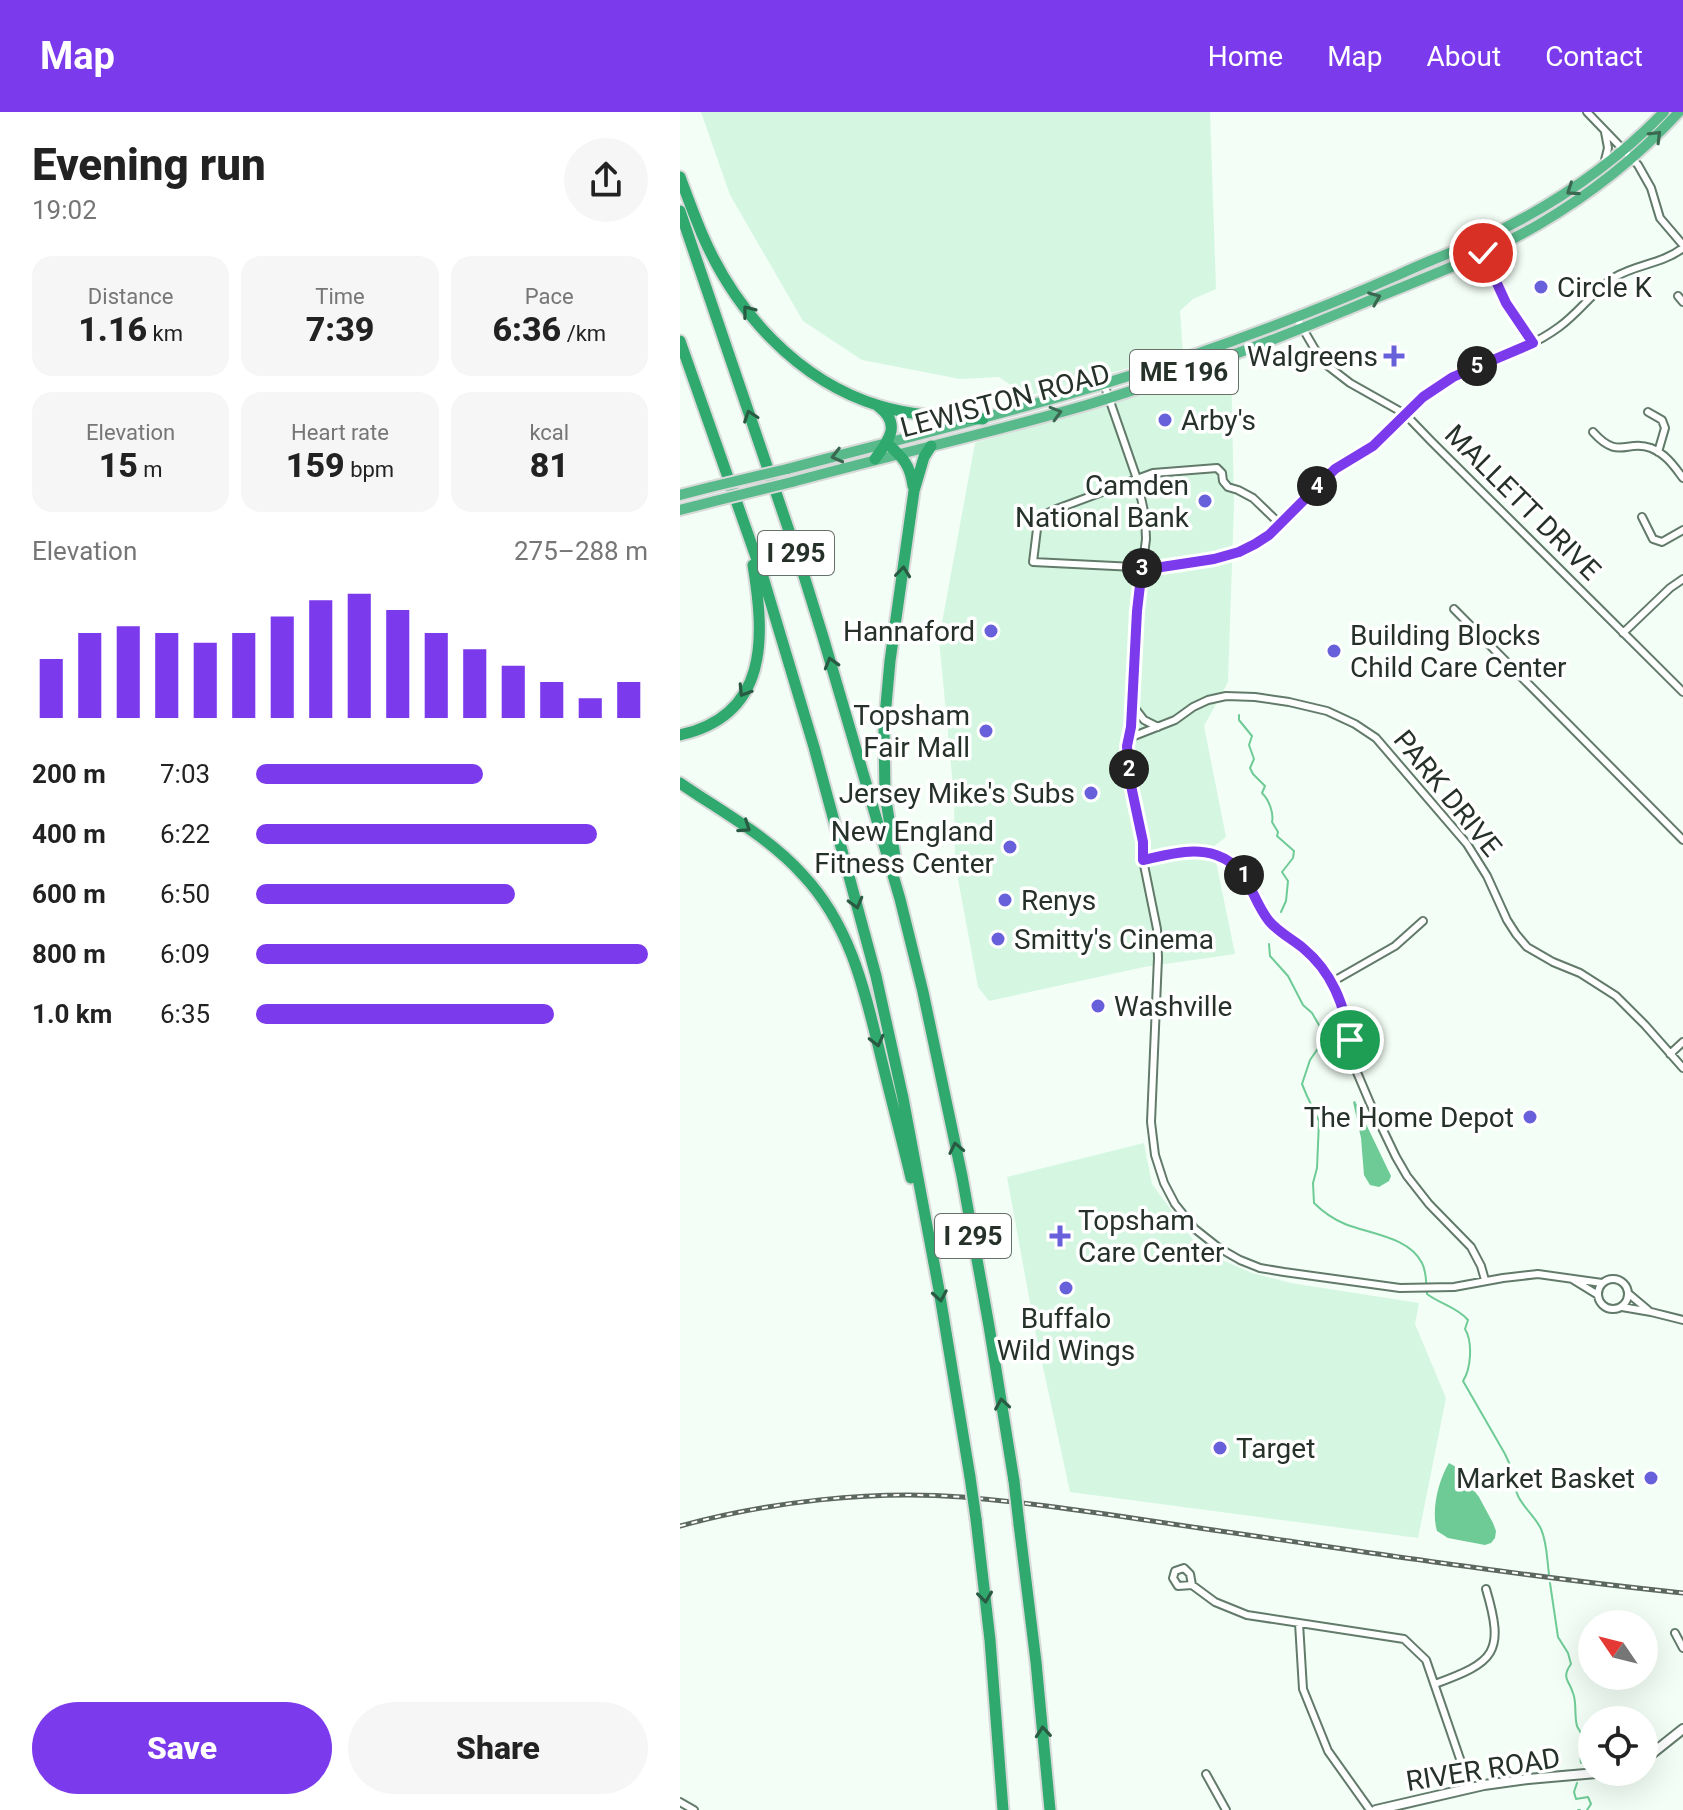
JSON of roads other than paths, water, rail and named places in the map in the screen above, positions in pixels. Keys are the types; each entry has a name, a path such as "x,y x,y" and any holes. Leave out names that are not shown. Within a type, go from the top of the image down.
{"highway":[{"name":"ME 196","path":"1624,150 1664,112"},
{"name":"ME 196","path":"1633,159 1679,112"},
{"name":"LEWISTON ROAD","path":"680,495 983,419 1195,354 1296,317 1478,241 1556,200 1624,150"},
{"name":"LEWISTON ROAD","path":"680,510 1004,428 1180,374 1303,328 1483,253 1561,211 1633,159"},
{"path":"680,177 702,234 731,288 762,329 782,349 815,375 877,405 927,415 983,419"},
{"name":"I 295","path":"680,211 819,622 900,899 923,992 962,1176 1014,1481 1050,1810"},
{"name":"I 295","path":"680,341 748,533 814,747 876,976 903,1098 939,1290 976,1519 990,1640 1003,1810"},
{"path":"875,459 891,434 891,421 877,405"},
{"path":"887,443 910,469 914,491"},
{"path":"900,899 885,794 884,738 890,661 914,491 924,457 931,446"},
{"path":"680,735 708,726 729,711 744,694 753,674 759,655 760,611 748,533"},
{"path":"680,783 786,858 816,890 837,921 861,979 917,1207 925,1214"}],"street":[{"path":"1280,524 1253,498 1228,487 1217,468 1161,471 1042,516 1037,529 1033,562 1155,568 1239,552 1255,544 1280,524 1322,481 1347,460 1376,443 1423,397 1453,377 1533,343 1566,322 1614,277 1668,258 1683,246 1660,218 1651,188 1633,159 1587,112"},
{"path":"1603,166 1608,148 1605,132"},
{"path":"1478,241 1506,303 1533,343"},
{"name":"MALLETT DRIVE","path":"1296,317 1320,358 1350,383 1405,414 1683,692"},
{"path":"1104,384 1137,479 1145,516 1133,706 1127,746 1129,776 1141,827 1143,860 1157,929 1151,1122 1155,1155 1175,1204 1210,1242 1260,1268 1400,1288 1454,1287 1538,1274 1602,1283"},
{"path":"1648,412 1662,420 1665,428 1658,452"},
{"path":"1593,432 1612,447 1648,447 1664,455 1683,478"},
{"path":"1642,517 1653,539 1662,542 1683,530"},
{"path":"1623,633 1683,579"},
{"path":"1454,609 1683,840"},
{"name":"PARK DRIVE","path":"1129,738 1175,720 1208,700 1226,696 1289,702 1327,711 1355,724 1376,738 1467,844 1487,876 1507,920 1527,947 1616,996 1683,1068"},
{"path":"1133,706 1144,720 1158,727"},
{"path":"1143,860 1189,851 1204,852 1228,861 1248,881 1275,928 1310,954 1332,982 1347,1020 1353,1063 1396,1157 1419,1192 1471,1247 1485,1280"},
{"path":"1332,982 1395,946 1423,921"},
{"path":"1670,1054 1683,1042"},
{"path":"1569,1278 1598,1295"},
{"path":"1651,1312 1629,1294 1621,1281 1609,1279 1602,1283 1598,1295 1600,1303 1606,1308 1613,1310 1622,1307 1683,1320"},
{"path":"1622,1307 1629,1294"},
{"path":"1192,1585 1215,1602 1247,1615 1404,1639 1426,1660 1470,1788"},
{"path":"1435,1684 1470,1671 1487,1658 1494,1644 1494,1617 1486,1589"},
{"path":"1299,1623 1303,1689 1328,1751 1373,1810"},
{"path":"1675,1633 1683,1648"},
{"path":"1658,1749 1683,1729"},
{"path":"1206,1774 1226,1810"},
{"name":"RIVER ROAD","path":"1373,1810 1470,1788 1578,1775"},
{"path":"680,1802 694,1810"}],"waterway":[{"path":"1239,715 1239,720 1252,736 1249,745 1254,759 1250,768 1265,786 1262,793 1270,807 1277,836 1294,851 1293,858 1282,872 1288,881 1286,901 1281,912"},
{"path":"1269,944 1270,956 1288,976 1303,1005 1319,1025 1321,1034 1319,1047 1310,1060 1302,1084 1319,1121 1314,1203 1341,1222 1408,1247 1424,1267 1427,1294 1468,1320 1465,1329 1470,1355 1463,1381 1505,1454 1516,1478 1519,1499 1541,1529 1549,1574"},
{"path":"1550,1583 1558,1637 1571,1664 1566,1676 1574,1697 1578,1728"},
{"path":"1577,1783 1574,1792 1576,1799 1588,1797 1591,1804 1587,1810"}],"railway":[{"path":"680,1526 748,1510 820,1500 892,1495 962,1497 1683,1593"}],"place":[{"name":"Circle K","path":"1541,287"},
{"name":"Walgreens","path":"1394,356"},
{"name":"Arby's","path":"1165,420"},
{"name":"Camden National Bank","path":"1205,501"},
{"name":"Hannaford","path":"991,631"},
{"name":"Building Blocks Child Care Center","path":"1334,651"},
{"name":"Topsham Fair Mall","path":"986,731"},
{"name":"Jersey Mike's Subs","path":"1091,793"},
{"name":"New England Fitness Center","path":"1010,847"},
{"name":"Renys","path":"1005,900"},
{"name":"Smitty's Cinema","path":"998,939"},
{"name":"Washville","path":"1098,1006"},
{"name":"The Home Depot","path":"1530,1117"},
{"name":"Topsham Care Center","path":"1060,1236"},
{"name":"Buffalo Wild Wings","path":"1066,1288"},
{"name":"Target","path":"1220,1448"},
{"name":"Market Basket","path":"1651,1478"}]}
